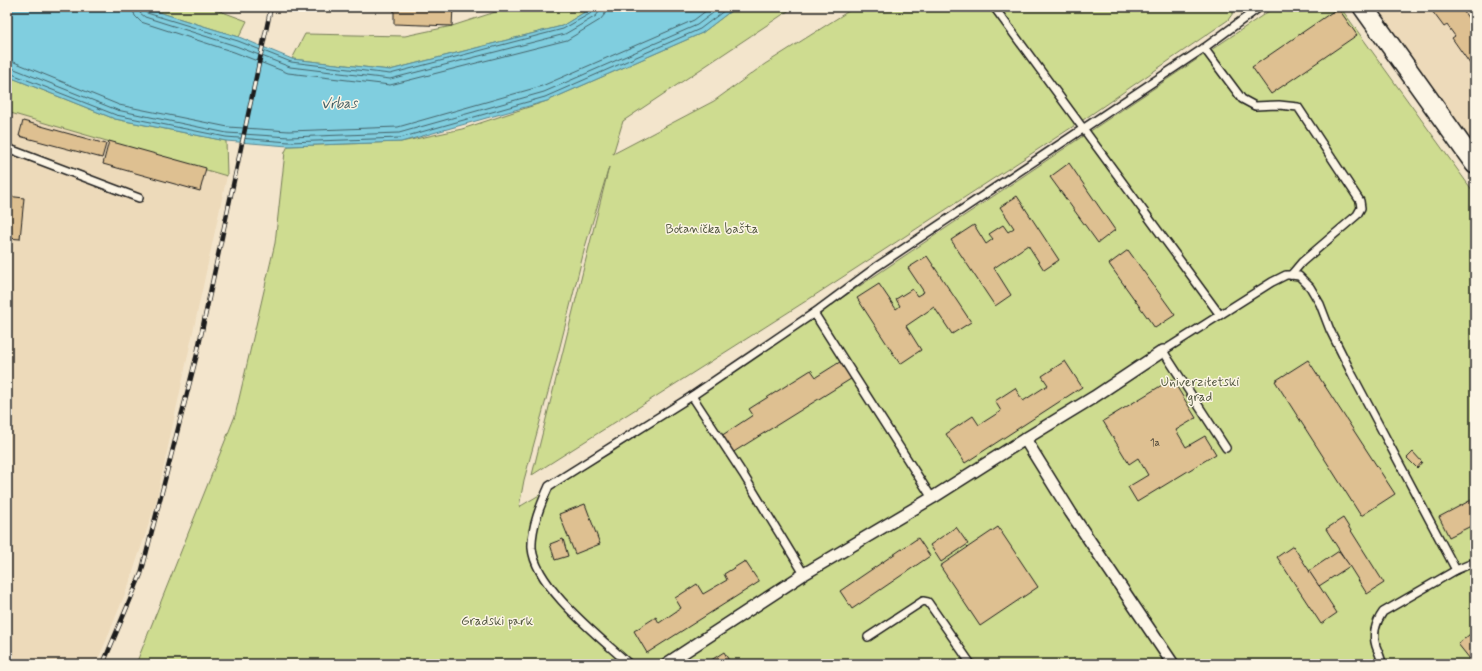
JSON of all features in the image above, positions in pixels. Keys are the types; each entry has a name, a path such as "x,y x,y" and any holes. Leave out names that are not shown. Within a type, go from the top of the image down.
{"street":[{"path":"1363,7 1475,164"},
{"path":"666,664 804,574 932,498 1094,397 1163,351"},
{"path":"1025,439 1071,513 1173,664"}],"lane":[{"path":"994,7 1082,130 1220,315"},
{"path":"1245,7 1250,14"},
{"path":"629,664 567,607 545,580 535,559 532,548 535,522 549,486 692,396 814,313 876,267 1204,48 1260,7"},
{"path":"1204,48 1242,99 1255,106 1279,104 1298,107 1360,201 1361,208 1357,215 1302,262 1291,275"},
{"path":"7,148 139,198"},
{"path":"1226,448 1163,351 1272,282 1286,275 1299,276 1310,286 1353,376 1456,570"},
{"path":"814,313 932,498"},
{"path":"692,396 743,474 804,574"},
{"path":"1382,664 1376,645 1375,632 1377,621 1383,612 1456,570 1475,562"},
{"path":"868,637 923,601 928,602 971,664"}],"shaded area":[{"path":"1371,7 1475,7 1475,152"},
{"path":"7,112 227,176 156,502 129,584 96,664 7,664"}],"green space":[{"path":"142,7 209,7 247,21 239,37"},
{"path":"511,7 593,7 562,26 390,70 292,59 305,34 405,36 452,26"},
{"path":"736,7 794,7 623,121 613,154 714,101 765,64 855,7 1235,7 1228,20 1083,120 806,301 532,475 609,167 585,247 553,374 524,480 519,507 614,451 1275,7 1340,7 1475,194 1475,664 136,664 235,416 275,243 285,152 288,146 401,142 462,129 547,101 702,33"},
{"path":"7,76 115,119 226,141 227,176 7,112"}],"water":[{"name":"Vrbas","path":"7,7 142,7 239,37 292,59 390,70 562,26 593,7 736,7 702,33 547,101 401,142 288,146 226,141 115,119 7,76"}],"building":[{"path":"394,7 453,7 452,26 394,24"},
{"path":"1429,7 1466,7 1468,9 1464,12 1473,25 1475,24 1475,71 1452,38 1455,36 1447,25 1444,27"},
{"path":"1338,8 1357,35 1271,94 1252,67"},
{"path":"23,121 106,144 102,158 19,136"},
{"path":"109,141 206,168 200,191 103,164"},
{"path":"1069,163 1115,230 1098,243 1050,177"},
{"path":"7,196 24,198 20,239 7,238"},
{"path":"1017,196 1059,260 1044,270 1028,245 994,268 1011,295 995,306 951,240 974,225 986,244 993,239 989,234 1003,225 1008,232 1014,228 1000,207"},
{"path":"1128,250 1175,315 1155,328 1109,264"},
{"path":"927,256 971,322 952,334 934,307 906,326 921,350 900,364 857,298 879,284 896,309 900,306 896,299 912,289 917,296 924,292 908,268"},
{"path":"843,360 854,377 732,453 721,436 753,415 749,409 811,370 816,377"},
{"path":"1308,360 1395,494 1361,516 1275,381"},
{"path":"1065,361 1082,387 965,463 946,434 973,416 979,425 1001,411 995,401 1015,388 1023,401 1048,385 1042,376"},
{"path":"1172,379 1196,418 1176,430 1186,447 1205,436 1216,454 1137,502 1128,487 1148,475 1138,458 1129,464 1103,421"},
{"path":"1413,452 1422,462 1417,468 1407,458"},
{"path":"1475,498 1475,524 1449,537 1439,517"},
{"path":"585,504 600,544 575,554 559,514"},
{"path":"1343,518 1384,583 1367,594 1326,529"},
{"path":"956,527 968,544 941,562 930,545"},
{"path":"998,527 1038,587 980,626 940,566"},
{"path":"918,538 930,556 852,609 840,591"},
{"path":"563,539 568,556 555,560 550,544"},
{"path":"1293,546 1337,613 1321,624 1277,557"},
{"path":"1339,551 1350,566 1319,586 1309,571"},
{"path":"745,561 759,582 647,653 634,631 656,617 659,623 681,608 675,598 697,584 703,594 727,580 724,574"},
{"path":"1475,630 1475,664 1474,664 1458,644"},
{"path":"724,652 731,664 705,664"}],"railway":[{"path":"103,664 141,574 197,354 271,7"}],"park label":[{"name":"Botanička bašta","path":"712,229"},
{"name":"Univerzitetski grad","path":"1200,390"},
{"name":"Gradski park","path":"497,621"}]}
